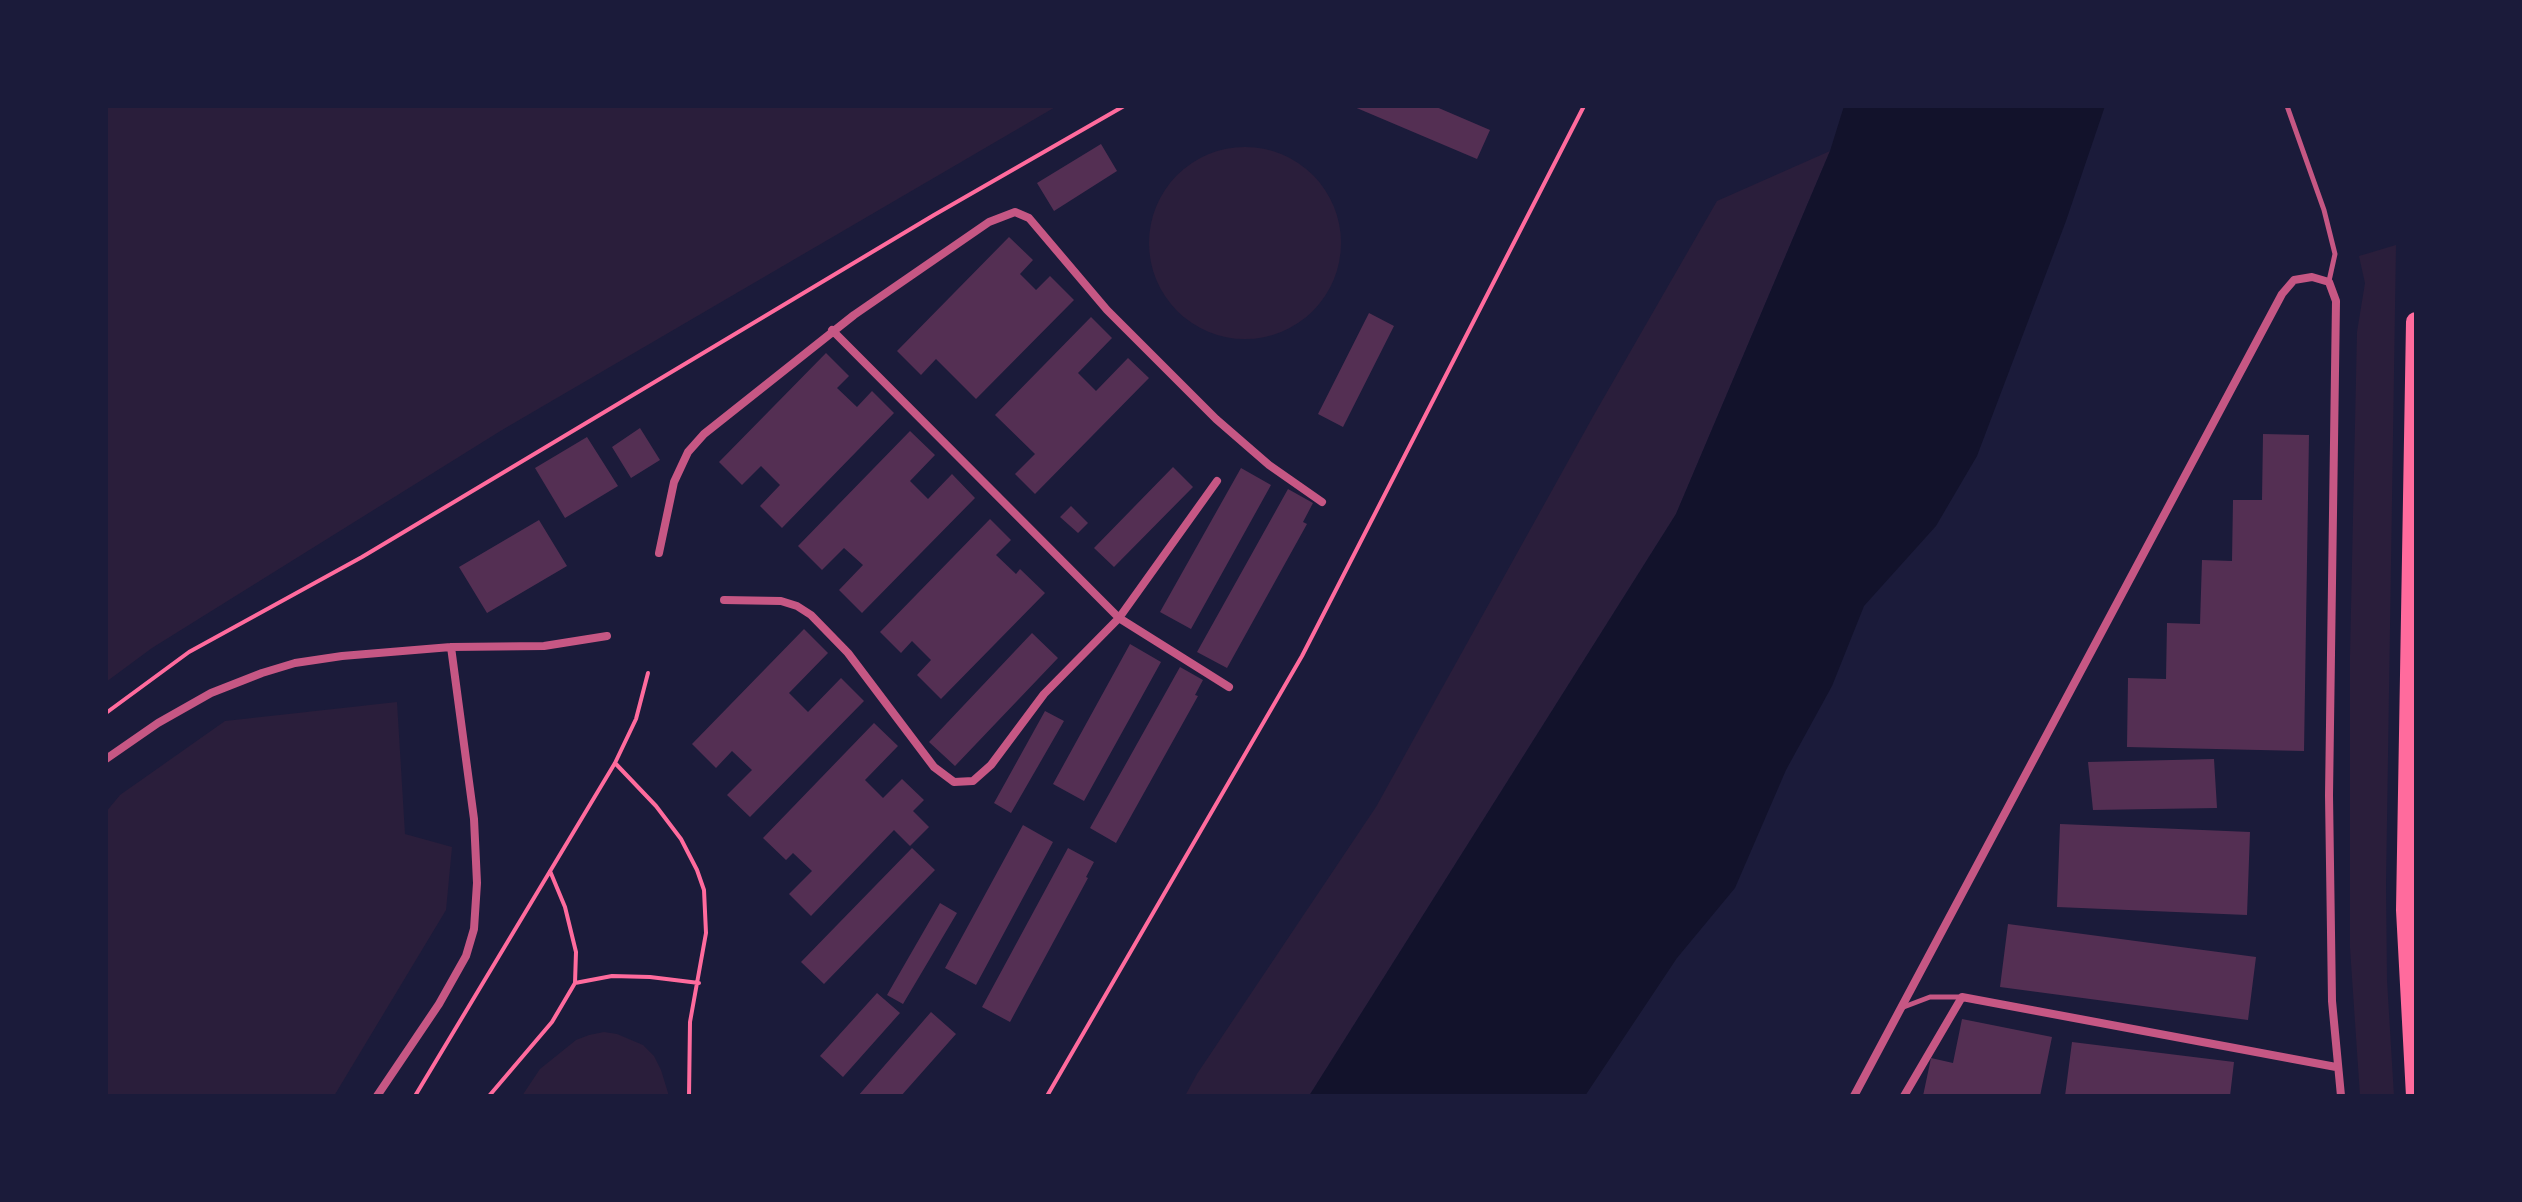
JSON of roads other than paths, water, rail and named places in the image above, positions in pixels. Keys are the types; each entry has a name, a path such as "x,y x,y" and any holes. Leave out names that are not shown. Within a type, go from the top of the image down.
{"highway":[{"path":"2416,322 2406,910 2416,1096"}],"street":[{"path":"659,553 674,482 694,443 832,330 989,222 1007,213 1022,214 1035,224 1107,310 1227,430 1269,465 1322,502"},
{"path":"1854,1096 2282,294 2294,280 2312,277 2329,282 2336,301 2329,795 2332,1001 2341,1096"},
{"path":"832,330 1119,618 1229,687"},
{"path":"724,600 781,601 811,615 848,653 927,760 942,774 959,783 973,781 985,772 1044,694 1119,618 1217,481"},
{"path":"106,759 179,710 211,693 262,673 326,658 451,647 544,646 607,636"},
{"path":"377,1096 446,993 466,956 474,929 477,868 474,819 451,647"},
{"path":"1904,1096 1962,997 2336,1067"}],"lane":[{"path":"2287,106 2324,210 2335,254 2329,282"},
{"path":"1900,1009 1930,997 1962,997"}]}
